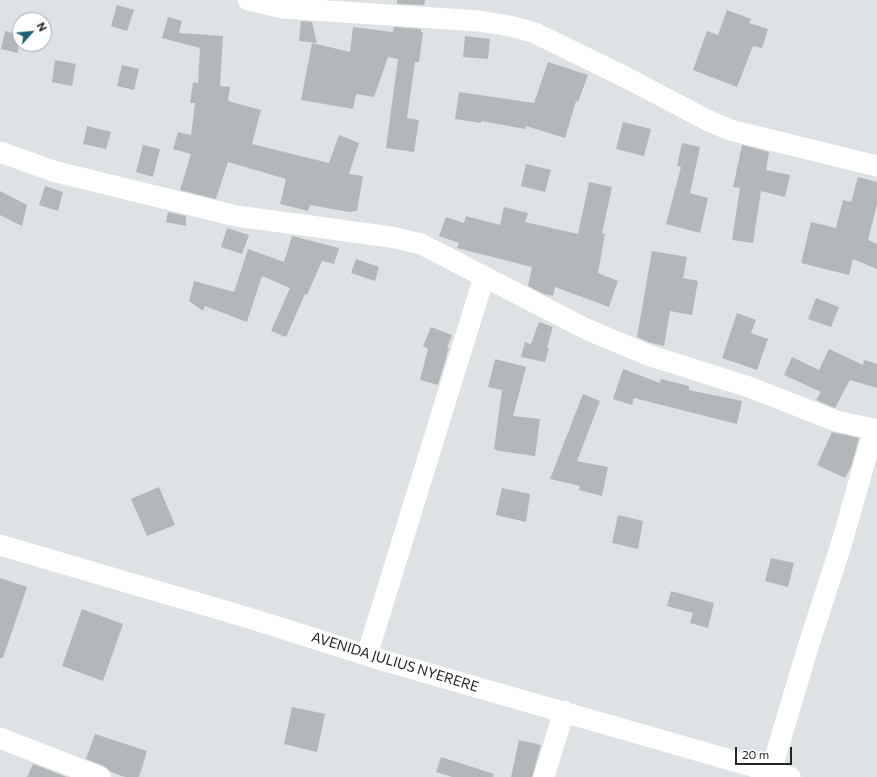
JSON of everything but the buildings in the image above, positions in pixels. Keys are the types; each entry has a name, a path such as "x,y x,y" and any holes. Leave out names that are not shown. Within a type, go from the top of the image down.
{"street":[{"path":"248,0 283,8 479,21 510,26 535,33 625,77 707,120 730,130 877,166"},
{"path":"0,152 53,171 236,216 391,236 421,244 586,329 648,355 749,387 836,421 876,429 809,644 780,774"},
{"path":"367,655 484,277"},
{"name":"AVENIDA JULIUS NYERERE","path":"0,545 249,618 367,655 780,774"},
{"path":"544,777 564,711"},
{"path":"0,738 94,776"}]}
